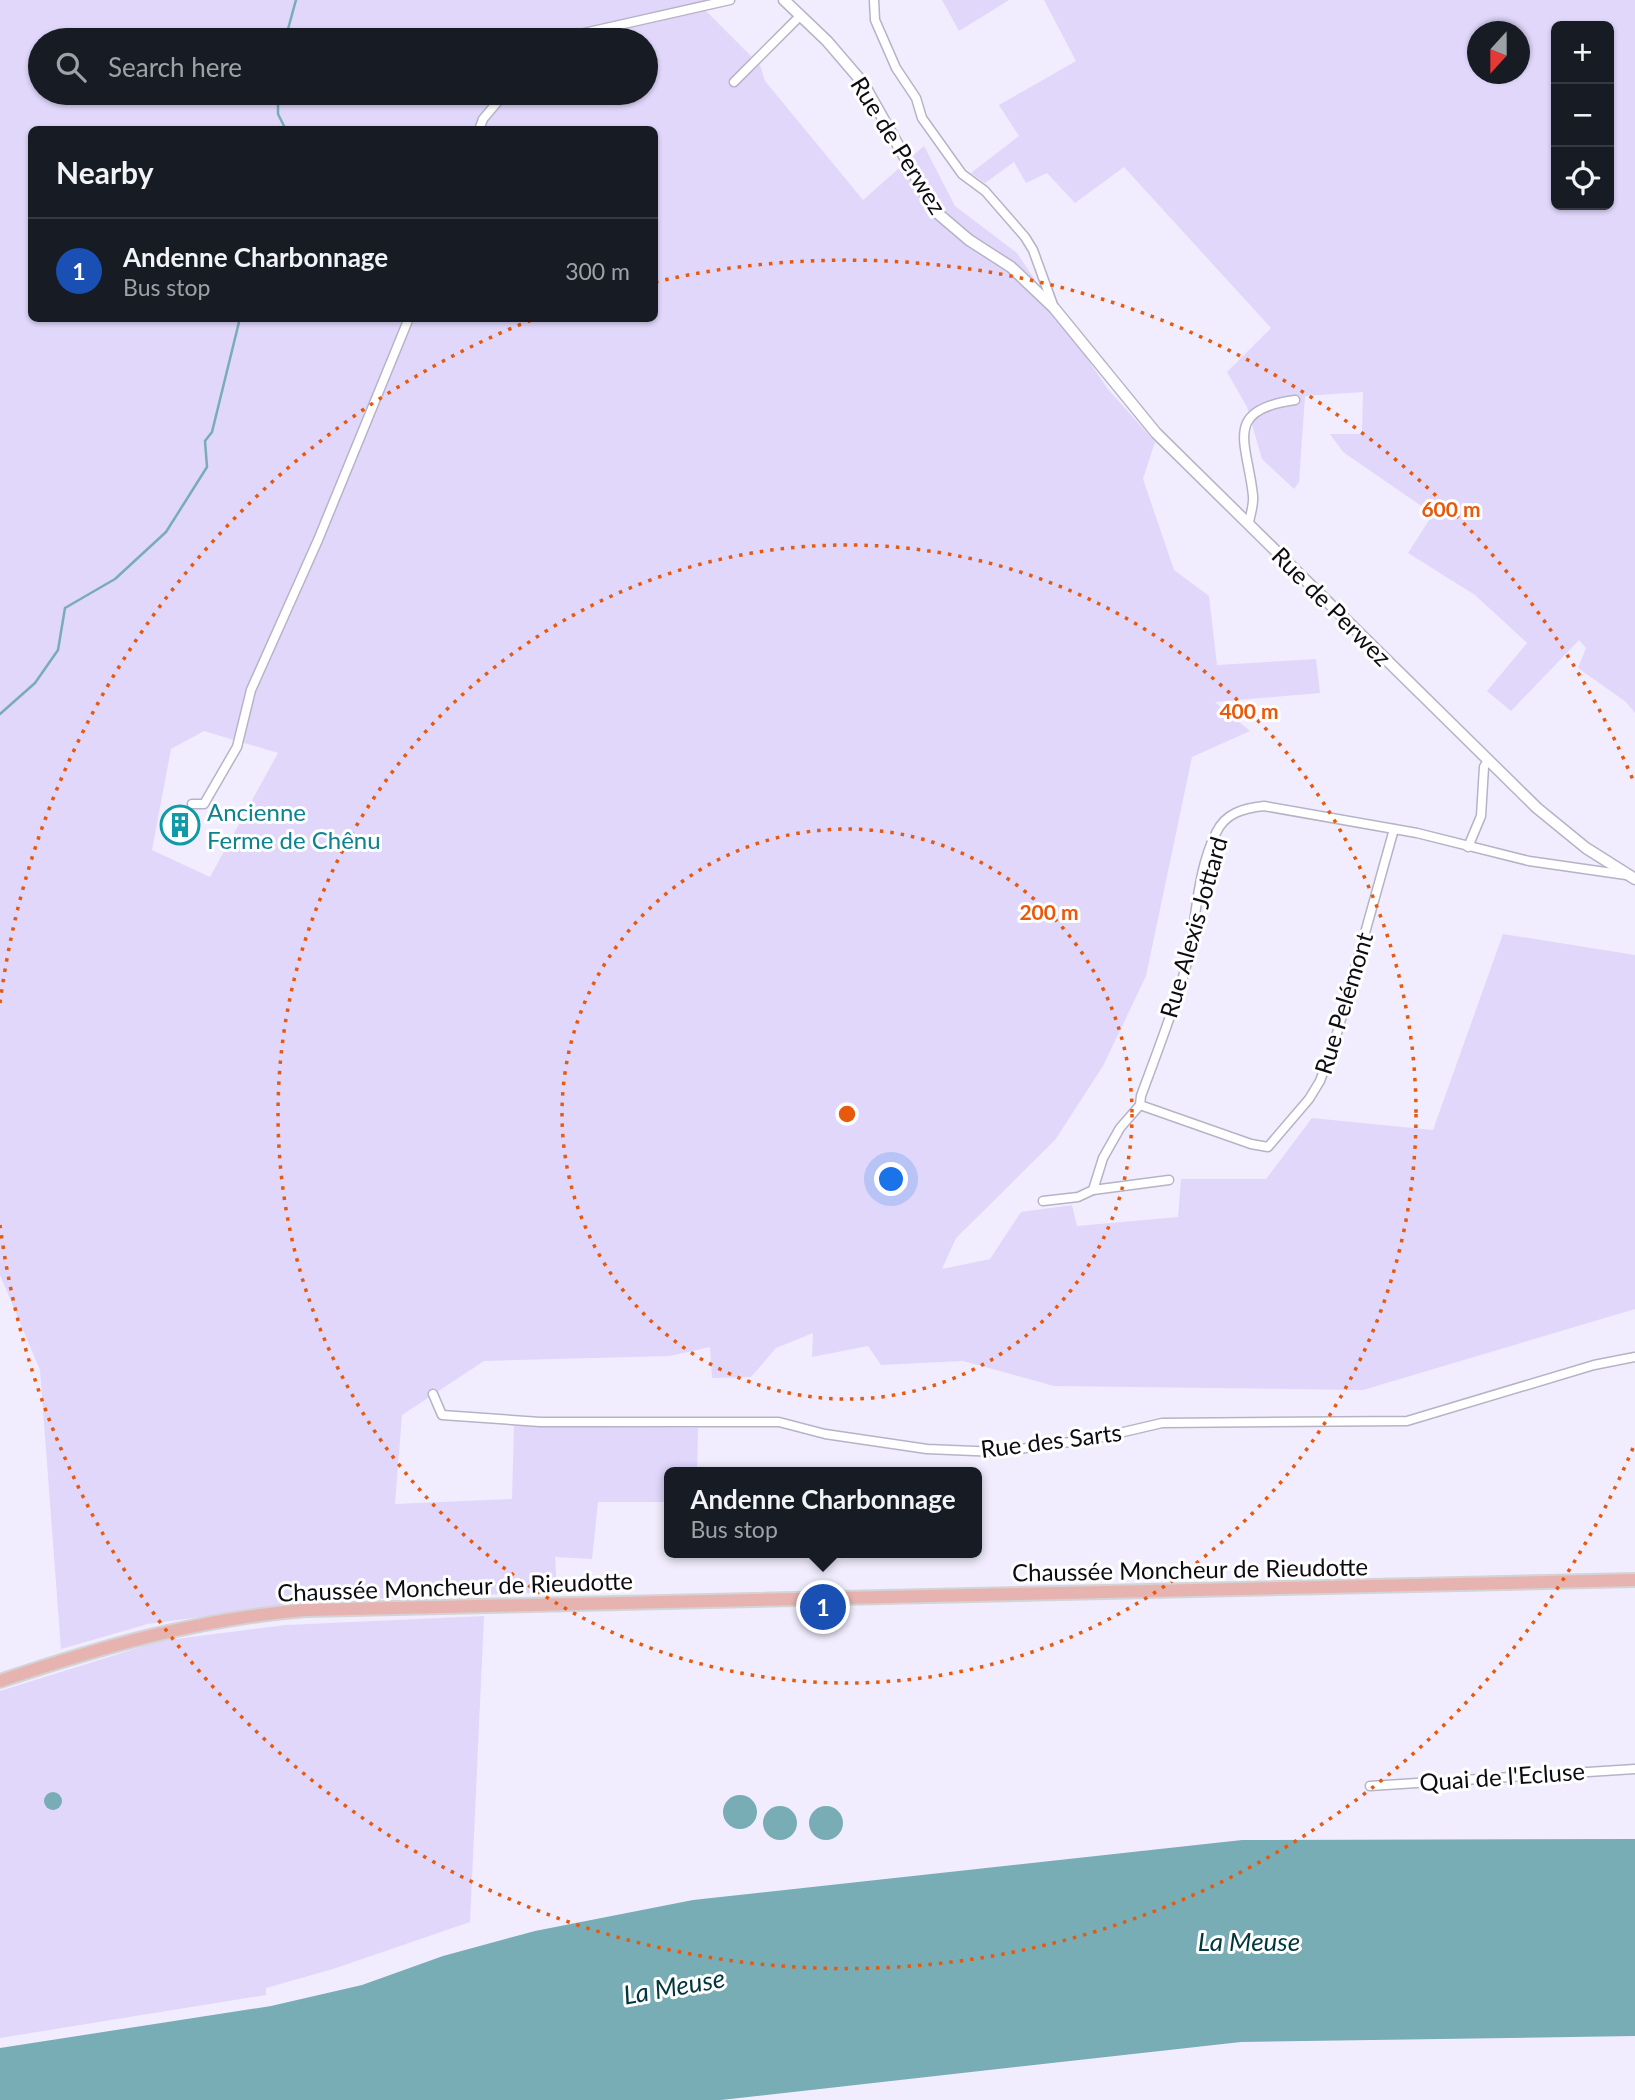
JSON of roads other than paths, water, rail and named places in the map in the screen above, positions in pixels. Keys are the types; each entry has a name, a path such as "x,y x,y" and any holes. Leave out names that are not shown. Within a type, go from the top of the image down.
{"main road":[{"name":"Chaussée Moncheur de Rieudotte","path":"0,1681 100,1647 187,1626 304,1609 1635,1580"}],"street":[{"path":"606,28 730,0"},
{"name":"Rue de Perwez","path":"784,0 827,41 863,83 935,211 969,240 1011,267 1054,308 1156,433 1537,808 1630,877"},
{"name":"Rue de Perwez","path":"872,0 875,20 896,68 916,98 922,118 962,174 985,191 1025,237 1034,250 1054,308"},
{"path":"734,82 799,17"},
{"path":"480,126 495,105"},
{"path":"192,804 204,804 237,747 251,690 318,540 407,322"},
{"path":"1249,523 1253,499 1242,444 1250,418 1266,404 1295,400"},
{"path":"1468,848 1481,816 1484,767 1488,760"},
{"name":"Rue Alexis Jottard","path":"1093,1189 1120,1128 1140,1105 1140,1097 1186,969 1202,878 1216,832 1230,816 1244,808 1264,806 1394,829"},
{"path":"1394,829 1529,861 1630,877"},
{"name":"Rue Pelémont","path":"1140,1105 1251,1144 1268,1147 1287,1127 1320,1081 1336,1037 1394,829"},
{"path":"1043,1201 1078,1197 1093,1189 1169,1180"},
{"name":"Rue des Sarts","path":"433,1394 442,1415 540,1422 779,1422 825,1434 927,1449 998,1452 1098,1438 1162,1423 1407,1420 1594,1365 1635,1357"},
{"name":"Quai de l'Ecluse","path":"1370,1786 1635,1769"}],"water":[{"path":"53,1792 61,1797 62,1801 57,1809 53,1810 45,1805 44,1801 49,1793"},
{"path":"740,1795 752,1800 757,1812 752,1824 740,1829 728,1824 723,1812 728,1800"},
{"path":"780,1806 792,1811 797,1823 792,1835 780,1840 768,1835 763,1823 768,1811"},
{"path":"826,1806 838,1811 843,1823 838,1835 826,1840 814,1835 809,1823 814,1811"},
{"name":"La Meuse","path":"1635,1839 1635,2036 1241,2042 721,2100 0,2100 0,2048 271,2006 362,1985 443,1956 535,1931 693,1900 1242,1840"}],"waterway":[{"path":"288,28 296,0"},
{"path":"278,105 278,114 284,126"},
{"path":"0,714 35,683 58,650 65,608 115,579 166,532 207,467 205,441 212,432 239,322"}],"place":[{"name":"Ancienne Ferme de Chênu","path":"180,825"},
{"name":"Andenne Charbonnage","path":"823,1607"}]}
